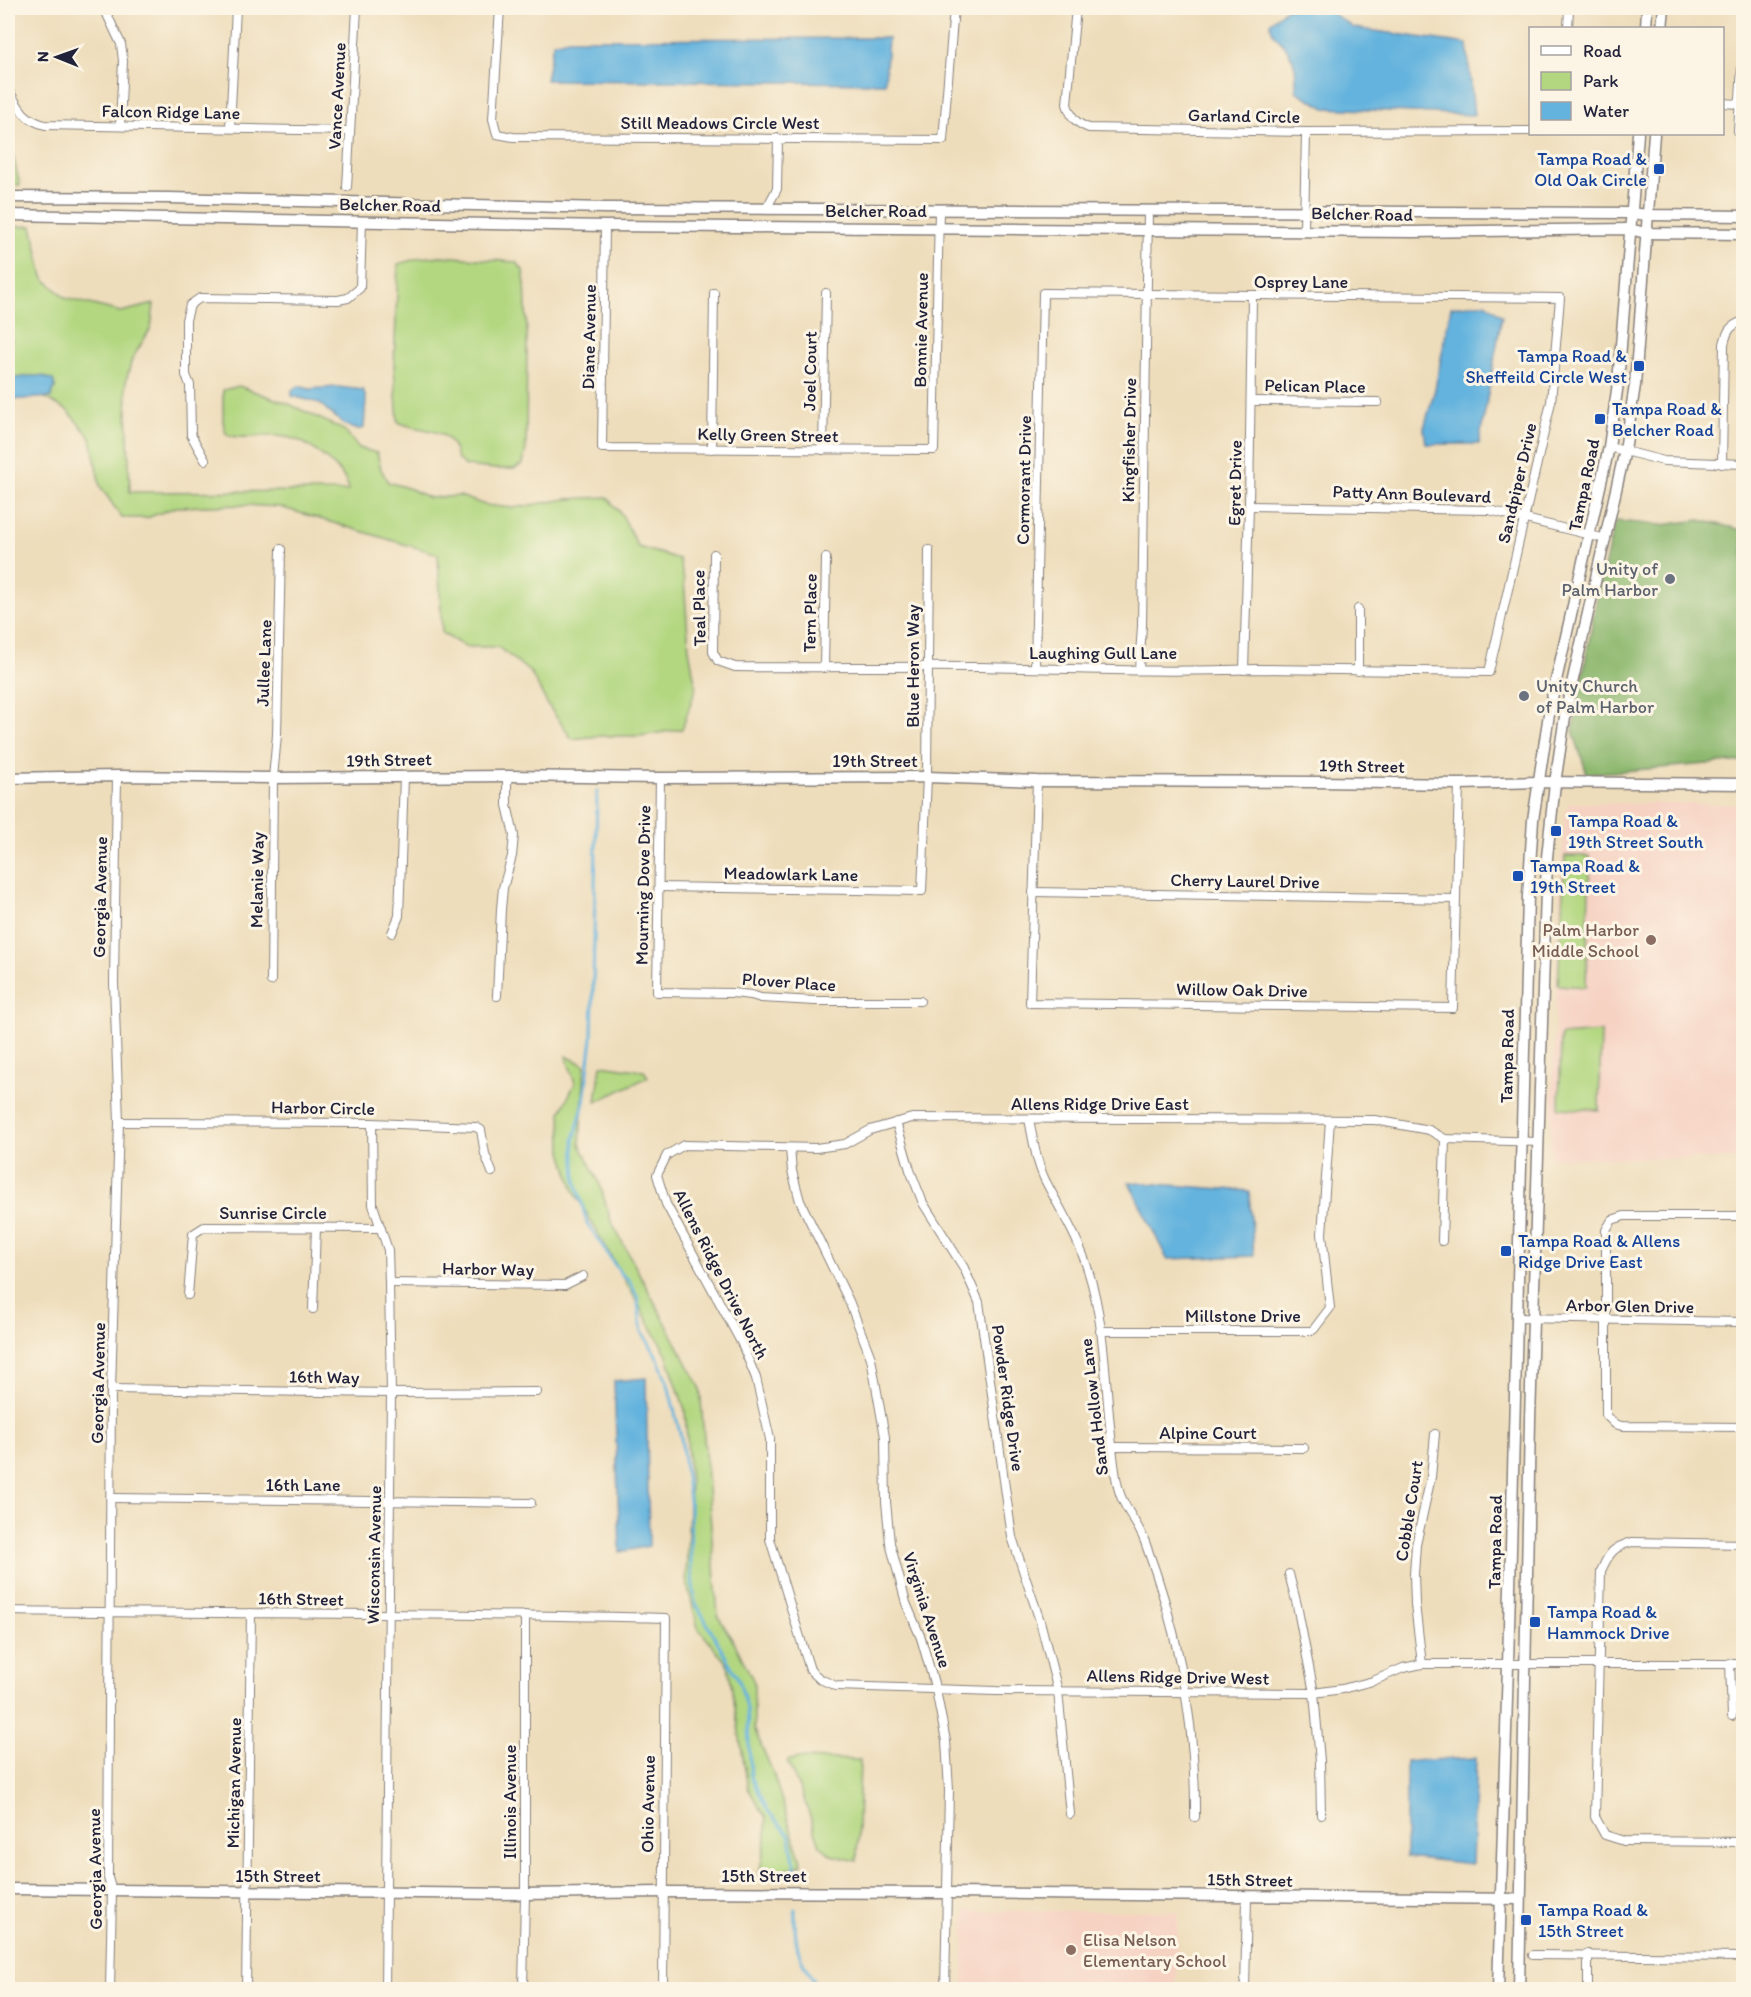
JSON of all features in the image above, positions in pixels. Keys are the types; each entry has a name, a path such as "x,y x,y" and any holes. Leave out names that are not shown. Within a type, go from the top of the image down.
{"main road":[{"path":"1646,27 1647,8"},
{"path":"1662,27 1664,8"},
{"name":"Tampa Road","path":"1498,1989 1525,1011 1533,819 1550,707 1609,447 1618,383 1638,135"},
{"name":"Tampa Road","path":"1519,1989 1533,1319 1547,857 1566,710 1625,450 1635,385 1654,135"},
{"name":"Belcher Road","path":"8,197 766,209 1630,213 1743,216"},
{"name":"Belcher Road","path":"8,215 605,226 1413,232 1629,229 1646,233 1743,234"},
{"name":"19th Street","path":"8,777 927,777 1037,781 1743,784"},
{"path":"1525,1011 1541,1011"},
{"name":"15th Street","path":"8,1889 248,1893 947,1893 1520,1899"}],"street":[{"path":"104,8 121,44 123,61 120,126"},
{"path":"230,128 236,8"},
{"name":"Vance Avenue","path":"347,187 357,8"},
{"name":"Still Meadows Circle West","path":"500,8 494,119 498,134 513,137 943,140 954,8"},
{"name":"Garland Circle","path":"1076,8 1067,104 1071,117 1089,128 1306,132 1529,131"},
{"path":"1568,27 1569,8"},
{"path":"1743,34 1737,130 1743,131"},
{"name":"Falcon Ridge Lane","path":"8,89 21,112 31,121 45,125 350,130"},
{"path":"1724,103 1738,104"},
{"path":"1304,230 1306,132"},
{"path":"766,209 777,189 778,138"},
{"name":"Bonnie Avenue","path":"934,450 939,210"},
{"name":"Kingfisher Drive","path":"1139,669 1142,626 1148,211"},
{"path":"205,460 190,435 190,385 186,375 186,320 190,305 200,298 338,300 348,298 360,288 362,221"},
{"name":"Diane Avenue","path":"602,448 605,226"},
{"path":"712,449 714,293"},
{"name":"Joel Court","path":"823,450 826,293"},
{"name":"Osprey Lane","path":"1042,293 1252,297 1560,298"},
{"name":"Cormorant Drive","path":"1035,668 1042,293"},
{"name":"Egret Drive","path":"1244,670 1252,297"},
{"name":"Sandpiper Drive","path":"1489,672 1551,402 1560,298"},
{"path":"1722,464 1724,344 1728,330 1743,321"},
{"name":"Pelican Place","path":"1251,400 1378,402"},
{"path":"1609,447 1664,461 1743,464"},
{"name":"Kelly Green Street","path":"602,448 934,450"},
{"name":"Patty Ann Boulevard","path":"1249,506 1489,510 1606,539"},
{"name":"Jullee Lane","path":"273,778 277,735 281,549"},
{"name":"Blue Heron Way","path":"922,891 927,777 929,550"},
{"name":"Teal Place","path":"714,554 713,652 718,661"},
{"name":"Tern Place","path":"824,668 826,558"},
{"path":"1358,609 1358,671"},
{"name":"Laughing Gull Lane","path":"718,661 735,667 929,666 1489,672"},
{"name":"Georgia Avenue","path":"110,1989 112,1891 108,1878 111,1389 119,1122 114,982 117,776"},
{"path":"497,996 503,888 512,856 514,835 507,805 507,776"},
{"path":"392,933 399,916 404,777"},
{"name":"Melanie Way","path":"271,981 273,778"},
{"name":"Mourning Dove Drive","path":"657,992 660,778"},
{"name":"Willow Oak Drive","path":"1037,781 1030,1003 1453,1008 1459,784"},
{"name":"Meadowlark Lane","path":"659,887 922,891"},
{"name":"Cherry Laurel Drive","path":"1033,892 1456,899"},
{"name":"Plover Place","path":"657,992 732,993 761,998 815,1001 920,1001"},
{"name":"Allens Ridge Drive East","path":"667,1155 684,1145 816,1148 845,1143 870,1130 912,1118 1375,1120 1429,1130 1445,1139 1538,1142"},
{"name":"Sand Hollow Lane","path":"1029,1119 1035,1151 1044,1179 1069,1221 1088,1269 1098,1308 1120,1494 1144,1539 1167,1607 1187,1693 1195,1817"},
{"name":"Millstone Drive","path":"1100,1331 1311,1331 1314,1329 1330,1308 1322,1234 1330,1120"},
{"name":"Harbor Circle","path":"119,1122 372,1123 476,1127 481,1130 485,1154 492,1172"},
{"name":"Powder Ridge Drive","path":"896,1122 909,1170 923,1203 964,1268 979,1302 1012,1537 1040,1621 1058,1691 1070,1814"},
{"name":"Wisconsin Avenue","path":"372,1123 373,1204 388,1250 391,1393 385,1989"},
{"path":"1442,1241 1445,1139"},
{"name":"Virginia Avenue","path":"790,1149 792,1171 800,1201 849,1301 871,1358 885,1437 886,1502 890,1543 906,1603 921,1638 936,1690 946,1741 949,1790 945,1989"},
{"name":"Allens Ridge Drive North","path":"667,1155 657,1175 666,1204 741,1342 756,1377 770,1439 768,1507 770,1539 810,1670 826,1683"},
{"path":"1743,1216 1644,1215 1624,1216 1612,1220 1606,1230 1605,1321 1606,1415 1615,1424 1622,1426 1743,1427"},
{"name":"Sunrise Circle","path":"188,1295 194,1234 204,1227 381,1228"},
{"path":"313,1310 316,1228"},
{"name":"Harbor Way","path":"389,1283 565,1285 584,1276"},
{"name":"Arbor Glen Drive","path":"1517,1318 1743,1322"},
{"name":"16th Way","path":"111,1389 391,1393 537,1392"},
{"name":"Cobble Court","path":"1422,1664 1414,1574 1416,1545 1431,1477 1435,1434"},
{"name":"Alpine Court","path":"1113,1447 1304,1448"},
{"name":"16th Lane","path":"111,1498 531,1503"},
{"path":"1743,1544 1632,1542 1609,1553 1601,1571 1595,1817 1605,1835 1624,1841 1743,1842"},
{"path":"1289,1574 1298,1605 1314,1693 1320,1761 1321,1815"},
{"name":"16th Street","path":"8,1611 666,1618"},
{"name":"Michigan Avenue","path":"246,1989 251,1613"},
{"name":"Illinois Avenue","path":"523,1989 525,1615"},
{"name":"Ohio Avenue","path":"663,1989 666,1618"},
{"name":"Allens Ridge Drive West","path":"826,1683 836,1686 936,1690 1314,1693 1373,1681 1402,1668 1422,1664 1743,1664"},
{"path":"1730,1664 1732,1716"},
{"path":"1245,1989 1247,1897"},
{"path":"1588,1954 1588,1989"},
{"path":"1533,1955 1743,1957"}],"shaded area":[{"name":"Palm Harbor Middle School","path":"1569,803 1743,804 1743,1159 1550,1158 1560,887 1565,812"},
{"name":"Elisa Nelson Elementary School","path":"965,1911 1178,1911 1176,1989 963,1989"}],"green space":[{"path":"8,136 20,185 8,185"},
{"path":"32,226 43,277 65,298 121,312 154,304 151,328 132,359 126,381 130,492 348,491 344,478 336,468 299,441 282,436 239,437 226,434 223,422 223,390 239,386 289,404 344,430 359,448 377,453 381,469 388,482 411,489 429,498 460,496 485,505 513,508 567,499 607,497 622,515 638,547 679,559 684,580 689,649 696,688 682,729 640,736 598,736 572,739 548,705 531,673 498,647 465,647 442,633 438,554 280,507 244,505 176,507 147,518 122,518 100,486 91,438 67,410 45,398 51,397 55,387 53,380 42,376 8,379 8,346 12,341 8,324 8,227"},
{"path":"441,256 516,262 523,270 527,332 526,448 523,464 514,469 466,466 457,459 449,440 442,435 398,422 394,368 398,264 420,258"},
{"path":"1700,520 1743,530 1743,761 1587,774 1573,731 1596,602 1615,521 1662,525"},
{"path":"1565,856 1590,856 1586,987 1558,985"},
{"path":"1601,1032 1599,1110 1559,1108 1561,1035"},
{"path":"566,1056 585,1065 580,1144 599,1182 611,1221 700,1387 718,1616 754,1682 754,1728 773,1773 802,1864 781,1872 759,1874 766,1839 766,1818 748,1788 728,1665 698,1628 686,1579 690,1484 685,1410 666,1353 574,1191 562,1152 561,1112 575,1083"},
{"path":"601,1065 644,1071 648,1077 596,1102"},
{"path":"798,1758 860,1760 857,1861 831,1855 820,1845 803,1796 787,1761"}],"water":[{"path":"1287,8 1325,8 1354,28 1467,44 1474,115 1325,108 1296,91 1294,63 1287,49 1271,29 1270,23"},
{"path":"888,38 885,83 546,80 553,43 568,39"},
{"path":"1486,303 1502,316 1479,444 1426,444 1424,428 1435,389 1451,307"},
{"path":"42,376 53,380 55,387 51,397 8,400 8,379"},
{"path":"299,386 309,389 338,387 363,390 366,398 364,428 352,428 320,404 292,396 292,390"},
{"path":"1129,1182 1249,1191 1254,1256 1167,1259"},
{"path":"646,1378 649,1546 620,1552 614,1381"},
{"path":"1476,1758 1472,1864 1406,1857 1406,1761"}],"waterway":[{"path":"597,791 592,1038 584,1102 574,1140 576,1181 587,1223 621,1274 629,1280 637,1296 642,1332 656,1355 667,1381 681,1437 690,1507 691,1570 695,1602 739,1680 747,1708 751,1777 768,1811 790,1836 795,1868"},
{"path":"795,1909 795,1933 799,1952 820,1990"}],"place":[{"name":"Tampa Road & Old Oak Circle","path":"1659,169"},
{"name":"Tampa Road & Sheffeild Circle West","path":"1639,366"},
{"name":"Tampa Road & Belcher Road","path":"1600,419"},
{"name":"Unity of Palm Harbor","path":"1670,579"},
{"name":"Unity Church of Palm Harbor","path":"1524,696"},
{"name":"Tampa Road & 19th Street South","path":"1556,831"},
{"name":"Tampa Road & 19th Street","path":"1518,876"},
{"name":"Palm Harbor Middle School","path":"1651,940"},
{"name":"Tampa Road & Allens Ridge Drive East","path":"1506,1251"},
{"name":"Tampa Road & Hammock Drive","path":"1535,1622"},
{"name":"Tampa Road & 15th Street","path":"1526,1920"},
{"name":"Elisa Nelson Elementary School","path":"1071,1950"}]}
